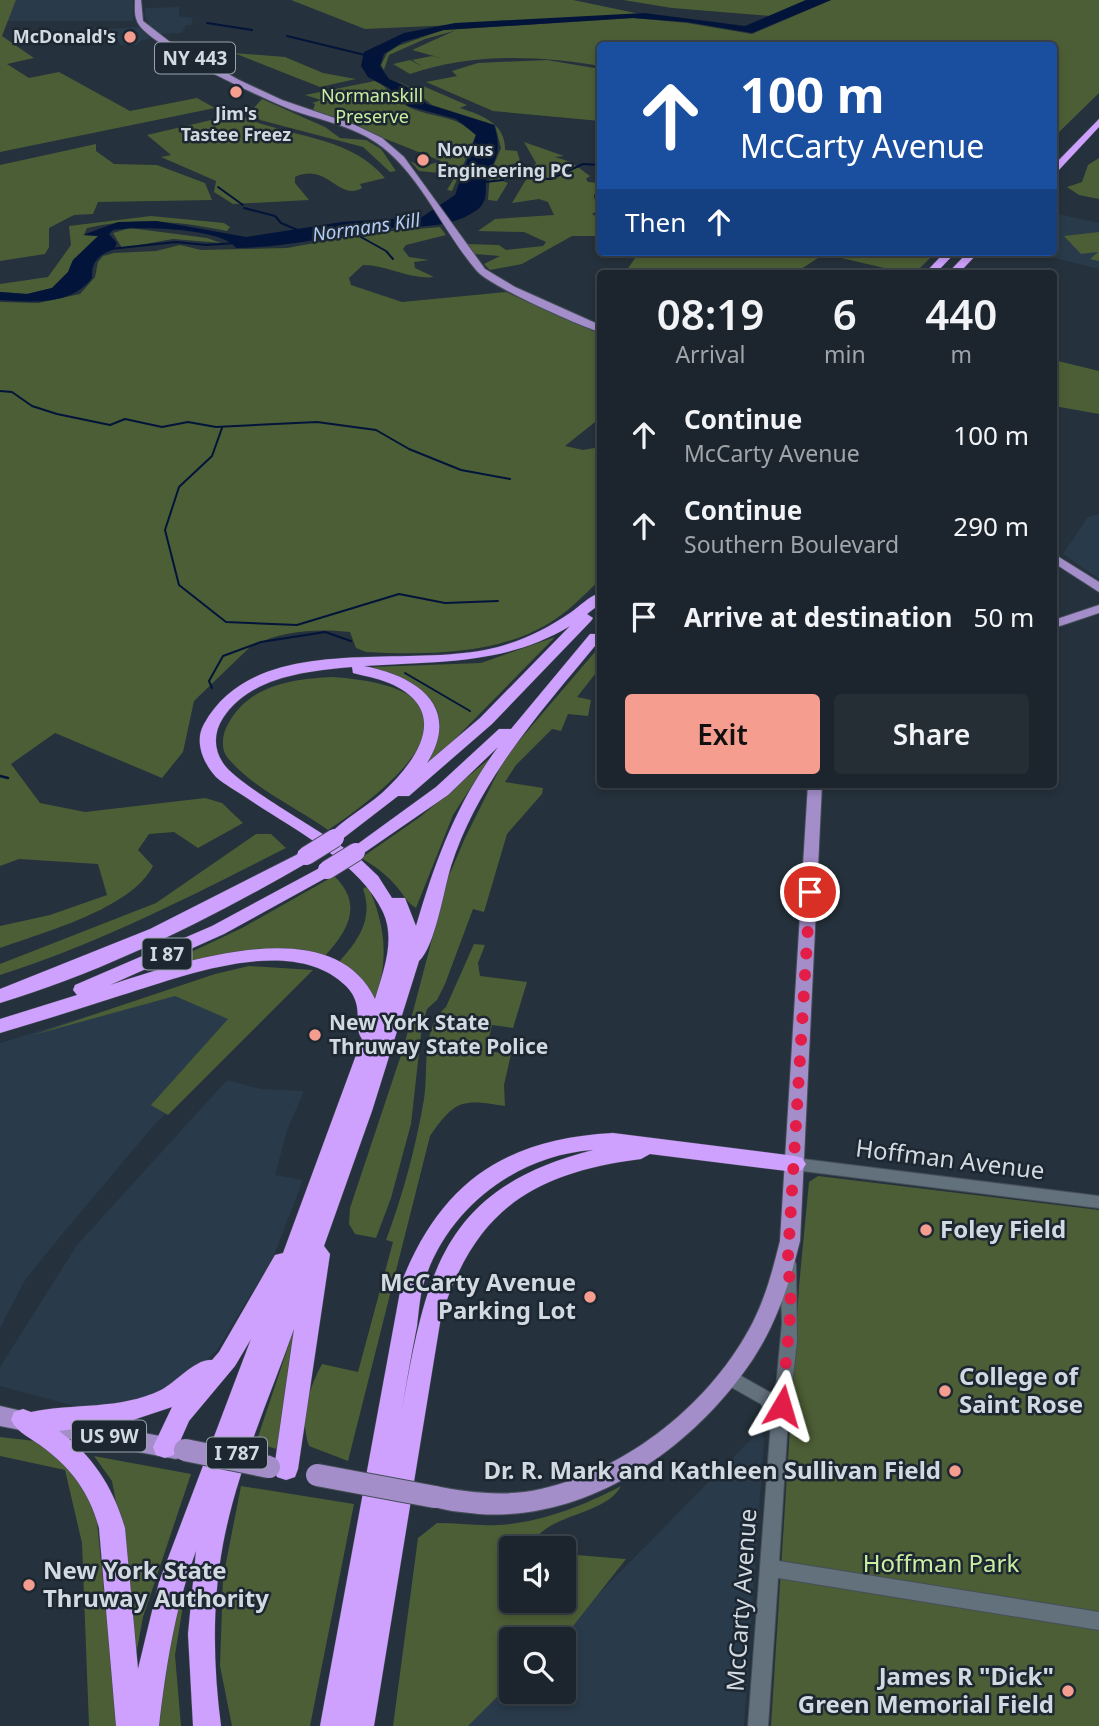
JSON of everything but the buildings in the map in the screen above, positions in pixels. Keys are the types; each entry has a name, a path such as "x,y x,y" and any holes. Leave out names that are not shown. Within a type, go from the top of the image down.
{"highway":[{"path":"1072,134 1099,108"},
{"path":"1057,167 1099,122"},
{"path":"933,270 947,256"},
{"path":"956,270 970,256"},
{"path":"361,1074 398,955 398,933 390,906 377,886 355,864 220,771 207,744 213,719 239,691 279,673 318,665 452,659 500,651 557,629 597,599"},
{"name":"I 87","path":"0,996 155,935 248,889 335,838 400,795 453,752 597,606"},
{"path":"404,986 421,943 443,865 471,803 520,726 597,634"},
{"name":"I 87","path":"0,1020 99,984 194,942 356,852 422,806 476,762 597,634"},
{"path":"335,838 388,796 415,768 432,738 430,711 422,698 402,683 364,670 313,670 266,682 239,698 222,717 215,736 219,757 238,778 365,864 394,894 405,914 411,938 410,962 404,986"},
{"path":"0,1027 219,960 271,955 327,965 353,981 369,1008 369,1029 361,1074"},
{"name":"I 787","path":"207,1726 202,1686 201,1616 214,1524 226,1483 333,1193 404,986"},
{"name":"I 787","path":"145,1726 153,1659 172,1582 361,1074"},
{"path":"334,1726 411,1289 417,1265 433,1233 454,1206 479,1184 534,1155 579,1143 615,1140 672,1150 794,1164"},
{"path":"360,1726 430,1317 450,1261 487,1211 532,1178 582,1159 672,1150"},
{"path":"278,1468 333,1193"},
{"path":"175,1448 177,1420 227,1359 311,1209"},
{"path":"19,1419 120,1414 159,1402 203,1374 240,1332"},
{"path":"19,1419 56,1441 81,1464 106,1502 113,1528 130,1726"}],"main road":[{"name":"NY 443","path":"138,0 138,19 153,36 276,100 376,138 394,151 465,251 494,280 597,328"},
{"path":"1057,560 1099,588"},
{"path":"1057,623 1099,608"},
{"name":"US 9W","path":"19,1419 477,1504 520,1503 584,1487 624,1468 659,1444 690,1418 728,1377 762,1325 778,1291 789,1249 816,788"}],"street":[{"name":"Hoffman Avenue","path":"794,1164 1099,1202"},
{"name":"McCarty Avenue","path":"758,1726 791,1305 789,1249"},
{"path":"728,1377 767,1399 780,1420"},
{"path":"769,1569 1099,1621"}],"shaded area":[{"path":"16,0 133,0 133,21 7,21"},
{"path":"179,7 179,16 193,18 191,25 186,25 182,33 159,34 152,27 156,26 150,26 145,16 145,8"},
{"path":"138,27 151,39 142,40 136,45 121,45 108,29"},
{"path":"1057,214 1099,223 1099,269 1046,256 1057,256"},
{"path":"1099,514 1099,579 1063,554 1088,517"},
{"path":"192,987 268,1005 149,1131 59,1238 25,1280 0,1328 0,1043 148,997"},
{"path":"227,1080 260,1089 304,1091 287,1131 275,1175 303,1180 273,1258 217,1350 179,1384 131,1405 78,1407 0,1386 0,1367 77,1245"},
{"path":"761,1429 764,1439 744,1726 468,1726 499,1695 499,1704 576,1704 576,1627 566,1627"}],"green space":[{"path":"0,0 16,0 2,36 34,58 7,64 29,78 59,72 130,111 197,98 215,108 0,152"},
{"name":"Normanskill Preserve","path":"291,0 573,0 650,16 365,29"},
{"path":"623,0 806,0 770,16 672,8"},
{"path":"831,0 1099,0 1099,93 1057,134 1057,42 597,42 597,65 529,58 480,59 410,74 393,64 410,60 423,67 412,60 432,56 441,58 412,50 454,31 425,39 389,55 384,70 381,65 387,53 398,46 443,30 634,18 687,23 752,34"},
{"name":"Normanskill Preserve","path":"234,53 285,57 323,73 356,79 320,87"},
{"path":"547,60 597,68 597,121 493,111 426,82 457,76 452,71 478,63"},
{"path":"392,79 420,91 418,87 423,86 467,105 460,108 484,117 495,125 432,105 411,88"},
{"name":"Normanskill Preserve","path":"375,81 405,105 460,123 476,135 452,191 447,190 453,180 450,174 419,171 410,161 422,167 441,161 313,110 315,104 312,103 321,100 305,95"},
{"path":"262,99 325,127 340,138 366,140 381,149 396,171 390,172 363,147 260,120 251,111"},
{"path":"237,114 256,122 316,138 354,153 385,178 360,184 362,188 354,191 339,187 316,174 306,174 295,177 295,183 309,200 233,204 214,192 216,181 161,157 171,155 147,135"},
{"path":"495,125 501,133 505,150 517,151 520,161 500,170 500,180 508,183 497,201 488,200 490,174 501,148"},
{"path":"524,142 564,156 555,157 571,162 590,176 586,179 588,182 597,183 594,198 597,211 592,214 597,217 597,236 572,236 522,264 490,270 484,264 500,256 474,254 467,244 499,245 506,250 543,246 546,242 524,232 478,231 495,219 554,215 548,202 539,199 512,203 536,163"},
{"path":"96,144 96,151 114,164 157,165 205,183 212,200 98,202 93,214 74,215 49,228 49,247 45,254 0,261 0,165"},
{"path":"1099,158 1099,199 1079,195 1067,187 1082,182 1088,165"},
{"path":"151,216 224,223 230,227 227,231 140,221 87,228 84,235 99,236 73,260 68,272 52,288 27,294 0,292 0,284 48,277 71,245 69,226"},
{"path":"440,227 446,235 406,245 403,249 409,257 429,260 414,262 415,268 434,277 363,265 349,278 351,285 402,302 506,292 597,333 597,420 565,446 583,450 597,448 597,583 546,625 526,635 481,648 435,653 366,652 356,648 350,632 325,630 286,634 261,642 250,647 194,701 183,752 162,778 55,733 11,764 40,803 85,812 205,798 222,803 243,823 198,848 174,832 149,834 138,850 153,866 142,881 126,895 85,917 0,948 0,926 50,915 107,895 98,864 19,859 0,866 0,302 38,303 80,294 95,277 98,262 103,256 114,253 156,251 180,245 201,250 287,248 369,233"},
{"path":"130,228 207,238 221,243 173,239 122,248 113,233"},
{"path":"1099,232 1099,261 1090,259 1098,252 1081,254 1064,236"},
{"path":"636,256 932,256 918,270 893,270 837,257 818,258 800,270 627,270"},
{"path":"1057,361 1099,371 1099,414 1057,407"},
{"path":"555,637 454,740 419,770 438,737 440,722 437,710 421,690 409,682 371,667 481,663"},
{"path":"597,650 597,672 577,697 591,700 588,716 568,714 561,731 552,729 516,765 505,782 543,788 542,794 507,834 484,912 473,909 445,984 437,1000 427,1009 422,1026 411,1124 391,1198 376,1238 355,1234 349,1224 350,1208 404,1046 448,878 506,756"},
{"path":"333,677 384,685 414,699 426,717 423,738 409,761 358,809 328,830 237,768 227,757 223,742 225,730 236,712 259,693 287,683"},
{"path":"490,758 453,815 416,908 385,875 361,858 420,817"},
{"path":"256,834 271,834 286,848 110,933 0,975 0,964 156,903"},
{"path":"334,876 348,897 349,917 340,937 324,957 302,952 155,974 153,970 242,928"},
{"path":"368,886 382,929 384,957 374,1001 364,983 338,963 362,929 367,910 363,889"},
{"path":"474,944 485,945 478,963 480,976 527,982 513,1028 492,1025 486,1051 511,1054 504,1085 505,1106 461,1104 446,1115 430,1136 348,1461 309,1446 305,1425 307,1404 322,1364 358,1372 393,1242 386,1240 417,1135 424,1099 429,1038"},
{"path":"249,966 313,970 168,1115 151,1105 228,1019 175,996 33,1035 215,974"},
{"name":"Hoffman Park","path":"818,1176 1099,1210 1099,1726 771,1726 799,1286 809,1182"},
{"path":"296,1323 280,1450 256,1443"},
{"path":"0,1437 35,1441 60,1456 95,1503 118,1726 89,1726 82,1543 65,1470 0,1456"},
{"path":"94,1456 191,1474 143,1617 133,1672 121,1529 112,1481"},
{"path":"241,1486 354,1504 310,1726 232,1726 220,1666 223,1578"},
{"path":"621,1486 602,1504 559,1521 537,1536 499,1536 499,1613 576,1613 576,1555 626,1559 572,1627 499,1627 499,1695 468,1726 393,1726 418,1538 437,1523 513,1524 545,1517"},
{"path":"175,1593 185,1593 175,1655 181,1726 156,1726"}],"water":[{"name":"Normans Kill","path":"806,0 831,0 752,33 687,22 632,18 444,30 403,42 384,54 380,66 389,79 405,86 427,104 494,125 497,153 487,172 485,198 477,210 453,222 386,228 305,242 255,247 236,248 228,241 197,232 140,228 113,230 109,234 117,243 114,249 97,259 92,278 73,294 50,300 0,300 0,292 27,294 52,288 68,272 73,260 98,236 83,235 118,222 157,221 246,237 342,222 422,217 455,195 476,135 456,119 408,106 389,88 368,77 361,66 364,52 404,33 455,23 644,13 745,26"}],"waterway":[{"path":"207,23 252,30"},
{"path":"287,36 365,55"},
{"path":"524,178 551,179 583,164 597,165"},
{"path":"485,182 503,180"},
{"path":"218,187 243,205"},
{"path":"244,208 275,216 281,223 300,231"},
{"name":"Normans Kill","path":"352,232 386,251 393,259"},
{"path":"110,249 176,242 206,245 236,243"},
{"path":"0,391 12,392 32,406 57,414 110,425 125,419 162,427 188,422 216,427 317,422 376,430 409,449 461,470 510,479"},
{"path":"222,428 212,456 179,487 165,530 179,585 226,622 297,625 399,594 445,603 498,601"},
{"path":"212,688 209,681 223,656 261,642 325,632 351,641"},
{"path":"405,673 470,711"},
{"path":"0,776 8,778"}],"place":[{"name":"McDonald's","path":"130,37"},
{"name":"Jim's Tastee Freez","path":"236,92"},
{"name":"Novus Engineering PC","path":"423,160"},
{"name":"New York State Thruway State Police","path":"315,1035"},
{"name":"Foley Field","path":"926,1230"},
{"name":"McCarty Avenue Parking Lot","path":"590,1297"},
{"name":"College of Saint Rose","path":"945,1391"},
{"name":"Dr. R. Mark and Kathleen Sullivan Field","path":"955,1471"},
{"name":"New York State Thruway Authority","path":"29,1585"},
{"name":"James R \"Dick\" Green Memorial Field","path":"1068,1691"}],"route":[{"path":"782,1406 791,1305 788,1257 810,892"}]}
